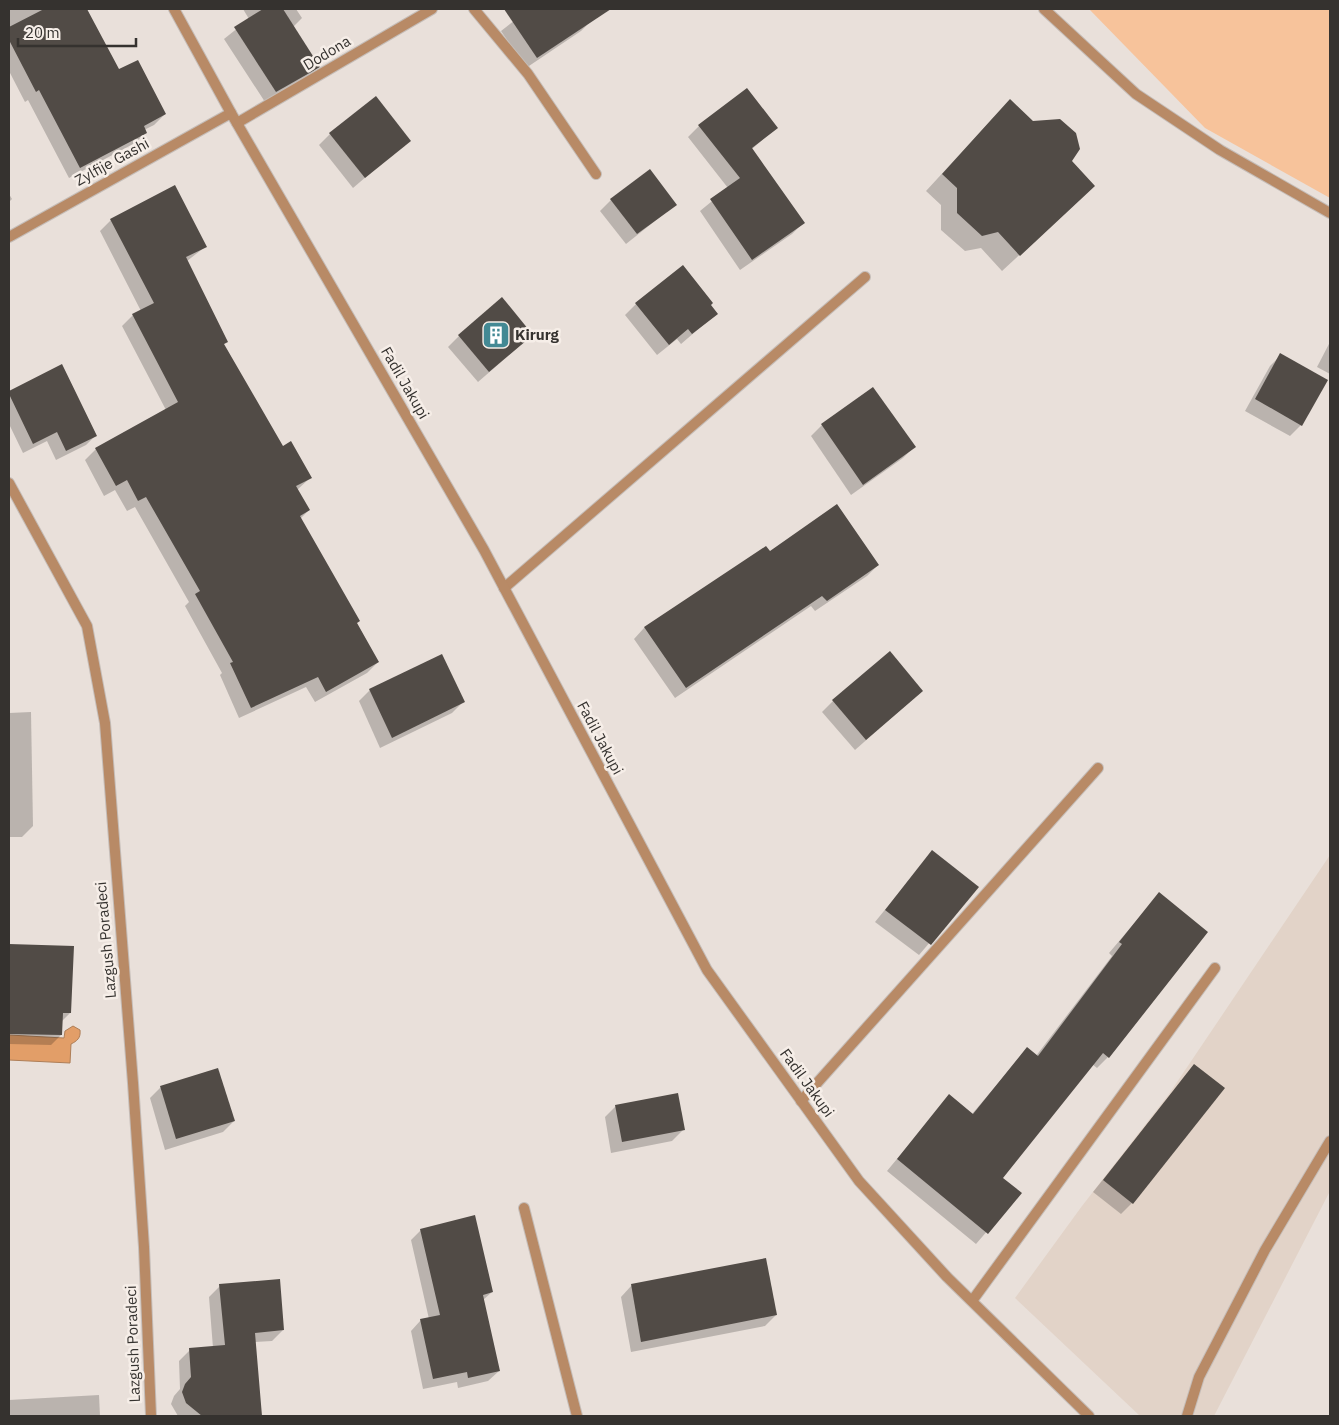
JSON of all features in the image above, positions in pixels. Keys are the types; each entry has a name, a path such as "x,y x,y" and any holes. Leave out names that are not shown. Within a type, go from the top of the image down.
{"street":[{"name":"Fadil Jakupi","path":"174,9 230,113 484,550 708,970 859,1181 947,1277 1089,1416"},
{"name":"Dodona","path":"237,124 432,9"},
{"path":"474,9 528,74 596,174"},
{"path":"1044,9 1136,94 1220,150 1330,213"},
{"name":"Zylfije Gashi","path":"9,237 230,113"},
{"path":"504,588 865,277"},
{"name":"Lazgush Poradeci","path":"9,483 87,626 105,723 144,1247 151,1416"},
{"path":"801,1101 1098,768"},
{"path":"972,1301 1214,968"},
{"path":"1187,1416 1199,1377 1265,1250 1330,1140"},
{"path":"524,1208 577,1416"}],"shaded area":[{"path":"1089,9 1330,9 1330,198 1205,128"},
{"path":"1330,855 1330,1191 1214,1416 1140,1416 1015,1298 1082,1206 1169,1094"},
{"path":"73,1026 80,1030 80,1035 71,1044 70,1063 9,1060 9,1035 64,1038 65,1031"}],"building":[{"path":"44,9 87,9 119,69 138,60 166,114 144,126 147,133 80,168 39,90 36,92 9,40 9,27"},
{"path":"263,9 283,9 320,67 276,92 234,27"},
{"path":"504,9 611,9 537,58"},
{"path":"747,88 778,128 752,148 805,223 752,260 710,199 740,178 698,125"},
{"path":"376,96 411,141 365,178 329,133"},
{"path":"1010,99 1033,121 1060,119 1076,133 1080,149 1072,161 1095,186 1020,256 998,232 982,236 957,213 957,188 942,174"},
{"path":"650,169 677,205 637,234 610,199"},
{"path":"175,185 207,247 186,257 228,342 224,344 283,446 291,441 312,478 296,486 310,510 300,516 360,621 357,623 379,662 326,692 318,677 251,708 230,663 233,662 195,594 200,591 146,497 138,501 127,480 116,486 95,448 178,402 132,314 154,303 110,219"},
{"path":"683,265 713,303 711,305 718,314 692,334 688,329 669,345 635,303"},
{"name":"Kirurg","path":"502,297 533,335 489,372 458,335"},
{"path":"1280,353 1328,380 1302,426 1255,399"},
{"path":"62,364 97,436 66,451 57,432 33,444 9,394 9,391"},
{"path":"873,387 916,447 863,485 821,424"},
{"path":"837,504 879,565 827,601 822,596 686,688 644,627 766,546 770,551"},
{"path":"890,651 923,691 866,740 832,700"},
{"path":"442,654 465,702 392,738 369,689"},
{"path":"932,850 979,887 931,945 885,910"},
{"path":"1159,892 1208,932 1109,1058 1103,1053 1003,1178 1022,1193 988,1234 897,1159 949,1094 973,1114 1027,1047 1038,1056 1122,944 1119,942"},
{"path":"9,944 74,946 71,1013 63,1013 62,1035 9,1034"},
{"path":"1194,1064 1225,1088 1133,1204 1103,1180"},
{"path":"218,1068 235,1121 176,1139 160,1086"},
{"path":"678,1093 685,1130 622,1142 615,1105"},
{"path":"475,1215 493,1292 483,1295 500,1371 468,1378 467,1372 433,1379 420,1319 440,1315 420,1229"},
{"path":"766,1258 777,1315 641,1342 631,1284"},
{"path":"280,1279 284,1330 255,1333 262,1416 202,1416 186,1403 182,1392 185,1384 191,1377 189,1348 225,1345 219,1284"}],"place":[{"name":"Kirurg","path":"496,335"}]}
